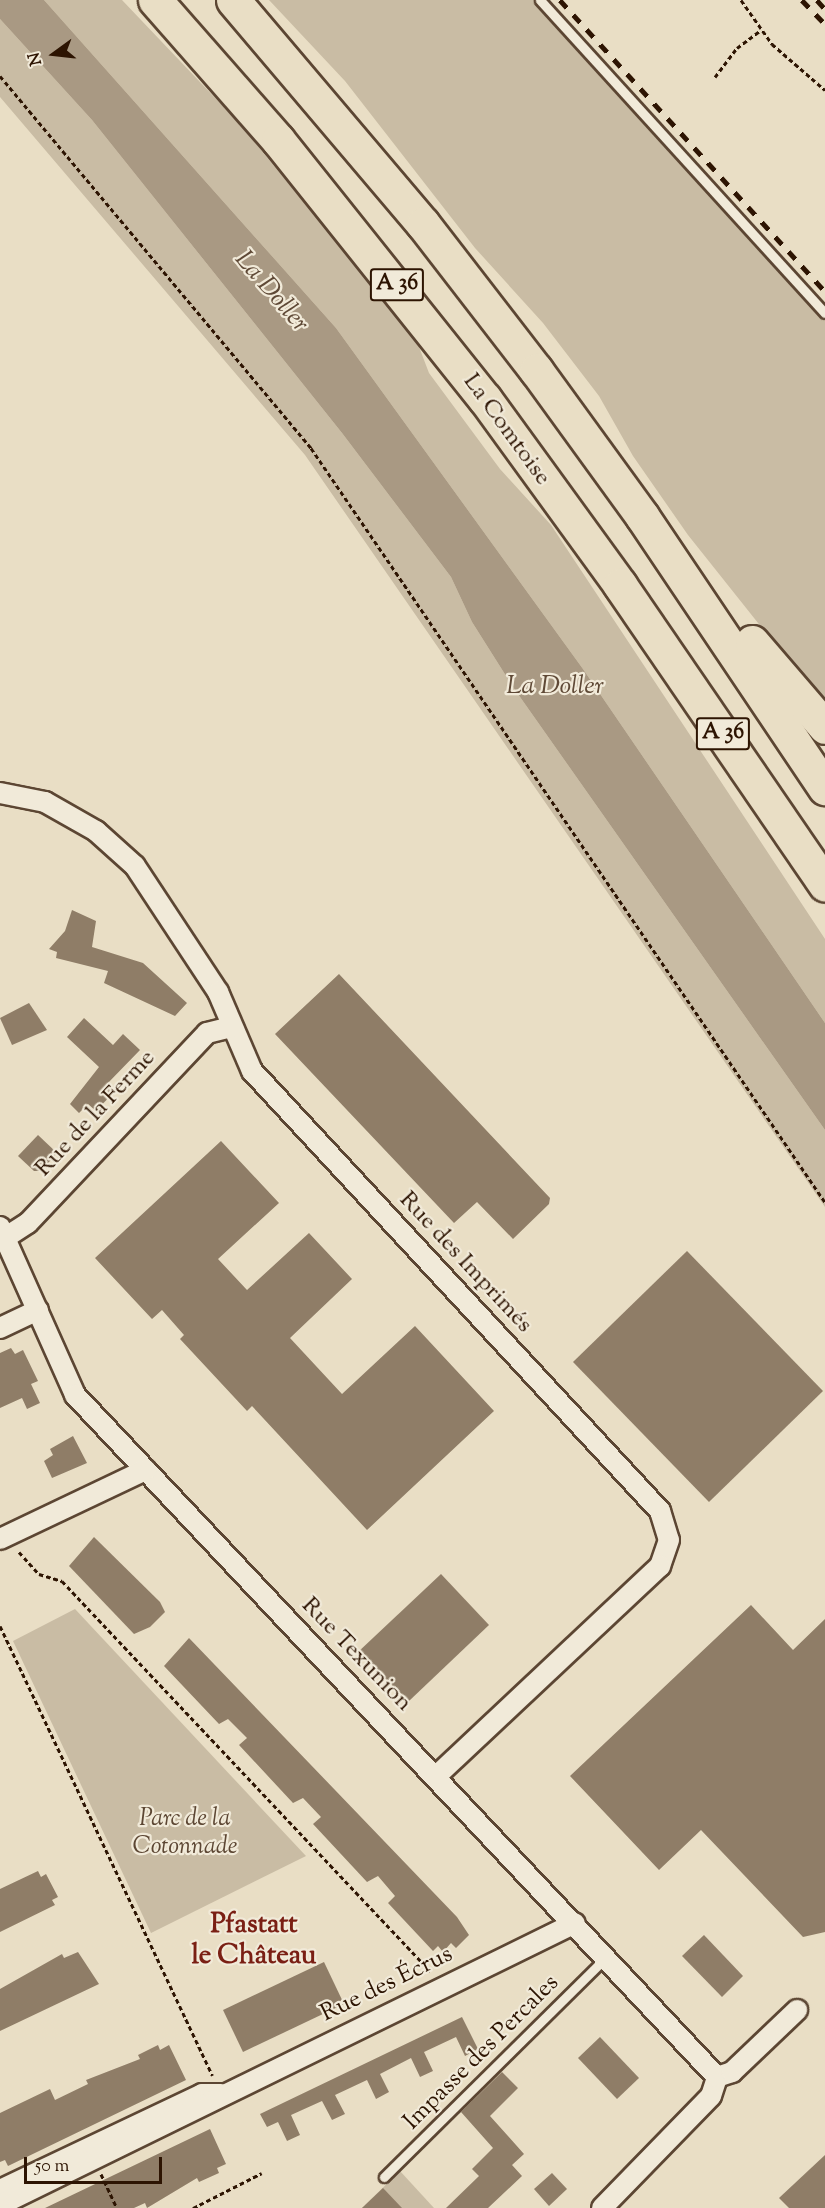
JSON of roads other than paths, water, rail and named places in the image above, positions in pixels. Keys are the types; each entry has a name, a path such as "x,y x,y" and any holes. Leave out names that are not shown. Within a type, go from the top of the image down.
{"highway":[{"name":"La Comtoise","path":"155,0 286,149 485,399 620,585 825,884"},
{"name":"A 36","path":"233,0 423,224 642,516 825,788"},
{"path":"642,516 708,582 825,727"}],"street":[{"name":"Rue des Imprimés","path":"0,793 45,802 96,831 135,866 218,992 231,1027 252,1071 660,1511 669,1540 660,1566 436,1776"},
{"name":"Rue de la Ferme","path":"2,1236 28,1223 207,1034 231,1027"},
{"name":"Rue Texunion","path":"2,1236 38,1310 75,1395 575,1923 717,2077"},
{"path":"0,1329 38,1310"},
{"path":"3,1538 145,1470"},
{"name":"Rue des Écrus","path":"0,2205 207,2107 221,2094 575,1923"},
{"path":"602,2208 711,2096 717,2077 732,2072 797,2010"},
{"name":"Rue des Écrus","path":"0,2190 202,2094 221,2094"}],"lane":[{"path":"540,0 825,313"},
{"name":"Impasse des Percales","path":"384,2177 606,1957"}],"water":[{"name":"La Doller","path":"0,0 44,0 336,328 583,669 825,1023 825,1130 513,687 472,622 451,577 342,433 92,120 0,19"}],"railway":[{"path":"560,0 825,291"},
{"path":"802,0 825,24"},
{"path":"817,0 825,9"}],"district":[{"name":"Pfastatt le Château","path":"254,1940"}],"park label":[{"name":"Parc de la Cotonnade","path":"185,1834"}]}
